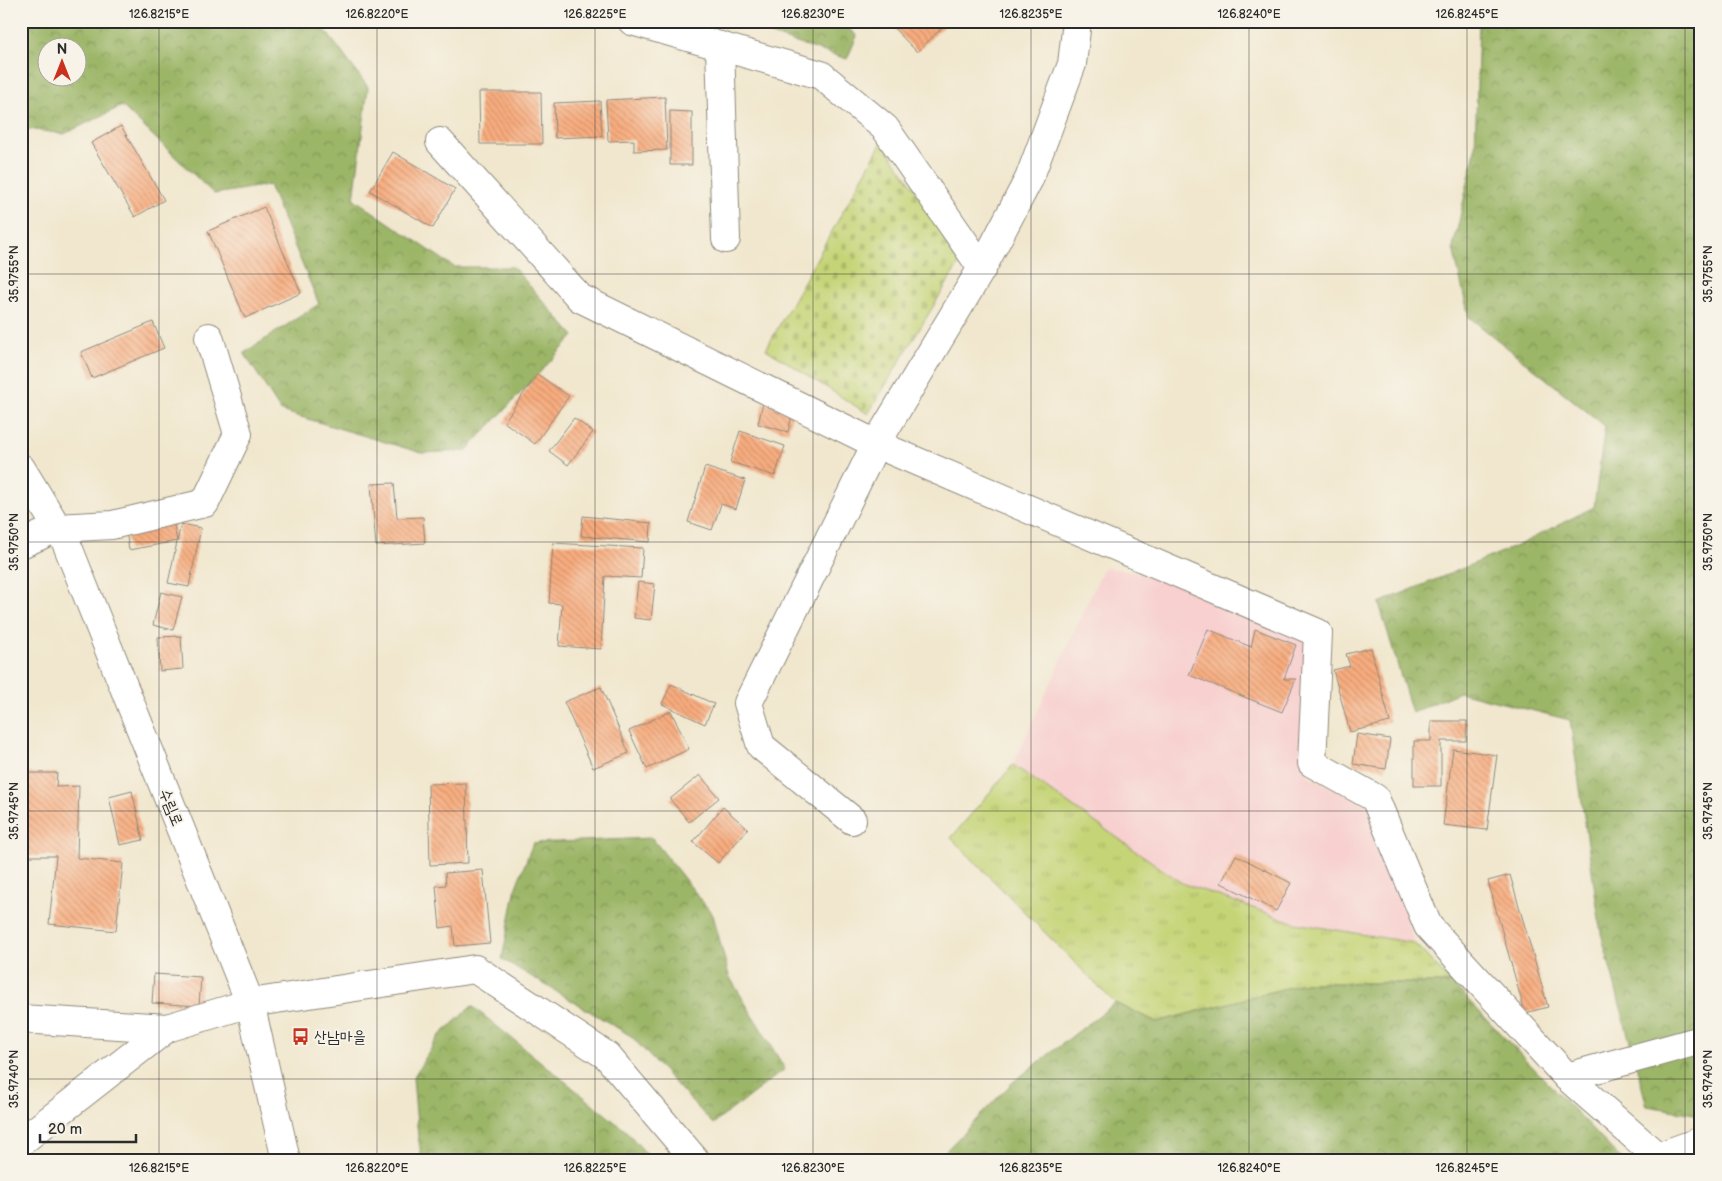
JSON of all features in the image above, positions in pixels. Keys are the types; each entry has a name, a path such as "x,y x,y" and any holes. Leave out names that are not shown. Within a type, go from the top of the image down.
{"street":[{"path":"632,21 822,75 885,128 982,268"},
{"path":"852,820 761,746 748,703 876,444 982,268 1029,179 1072,64 1078,21"},
{"path":"720,46 726,239"},
{"path":"440,142 580,298 876,444 1318,632 1312,763 1375,798 1428,926 1567,1077 1654,1158 1701,1141"},
{"path":"21,544 57,528 112,525 205,503 238,434 209,338"},
{"name":"수림로","path":"21,468 66,542 250,1003 286,1160"},
{"path":"21,1019 167,1028 250,1003 475,969 607,1056 695,1160"},
{"path":"21,1142 167,1028"},
{"path":"1567,1077 1701,1040"}],"shaded area":[{"path":"1104,567 1166,578 1308,637 1307,775 1373,809 1414,943 1295,923 1182,883 1013,765"}],"green space":[{"path":"21,21 318,21 368,87 354,199 454,267 513,267 574,336 466,451 422,453 281,411 244,353 319,304 269,185 214,194 122,106 64,134 21,128"},
{"path":"727,21 840,21 857,36 847,59"},
{"path":"1479,21 1701,21 1701,1115 1647,1106 1601,933 1570,720 1459,692 1412,713 1379,603 1519,545 1594,507 1605,426 1469,317 1453,248 1475,151"},
{"path":"882,142 963,257 868,414 766,349"},
{"path":"1013,765 1182,883 1295,923 1414,943 1452,983 1305,983 1157,1022 1115,1003 951,838"},
{"path":"652,838 713,915 729,976 785,1069 713,1124 631,1036 502,959 516,887 533,843"},
{"path":"1305,983 1452,983 1622,1160 937,1160 1012,1083 1115,1003 1157,1022"},
{"path":"472,1006 626,1131 652,1160 422,1160 413,1078 439,1036"}],"building":[{"path":"887,21 949,21 917,52"},
{"path":"479,92 541,92 542,144 480,144"},
{"path":"665,97 667,150 634,151 634,140 608,141 606,100"},
{"path":"600,101 602,136 555,138 554,103"},
{"path":"670,111 692,112 692,165 670,165"},
{"path":"121,126 164,200 135,217 91,143"},
{"path":"393,152 455,189 433,228 370,191"},
{"path":"264,207 301,293 245,318 208,231"},
{"path":"153,322 164,348 92,378 81,352"},
{"path":"537,374 569,396 535,444 504,422"},
{"path":"763,403 793,411 788,432 758,424"},
{"path":"574,418 593,432 568,465 549,451"},
{"path":"740,431 785,446 775,476 730,462"},
{"path":"705,467 745,480 736,509 721,504 712,530 688,522"},
{"path":"394,483 397,518 423,517 425,543 376,546 371,484"},
{"path":"583,516 651,523 650,542 581,536"},
{"path":"173,521 177,541 129,550 126,531"},
{"path":"181,524 201,528 189,587 168,583"},
{"path":"553,543 643,548 641,578 605,576 601,649 559,646 562,604 549,603"},
{"path":"638,582 655,584 651,620 634,618"},
{"path":"161,592 182,597 173,630 153,625"},
{"path":"1208,629 1251,647 1255,629 1296,645 1284,679 1296,679 1282,712 1189,675"},
{"path":"181,636 183,669 160,671 158,637"},
{"path":"1371,648 1390,722 1350,732 1333,670 1350,666 1346,654"},
{"path":"671,684 714,704 705,724 662,704"},
{"path":"601,687 629,753 593,768 564,702"},
{"path":"671,711 689,749 647,769 629,731"},
{"path":"1431,721 1467,721 1466,741 1441,741 1441,786 1414,786 1414,741 1431,741"},
{"path":"1357,734 1390,739 1386,769 1353,764"},
{"path":"1453,749 1497,755 1487,830 1443,825"},
{"path":"21,773 57,773 56,787 79,786 77,858 123,863 116,931 49,924 56,856 21,856"},
{"path":"700,775 719,798 689,822 670,799"},
{"path":"466,783 468,863 430,865 428,784"},
{"path":"132,791 143,840 120,845 109,797"},
{"path":"723,807 748,829 718,863 693,842"},
{"path":"1236,855 1291,883 1276,911 1221,883"},
{"path":"483,870 490,943 455,946 453,926 440,928 436,886 446,885 445,873"},
{"path":"1510,875 1548,1007 1525,1013 1488,881"},
{"path":"154,974 201,977 199,1006 152,1003"}],"place":[{"name":"산남마을","path":"300,1036"}]}
